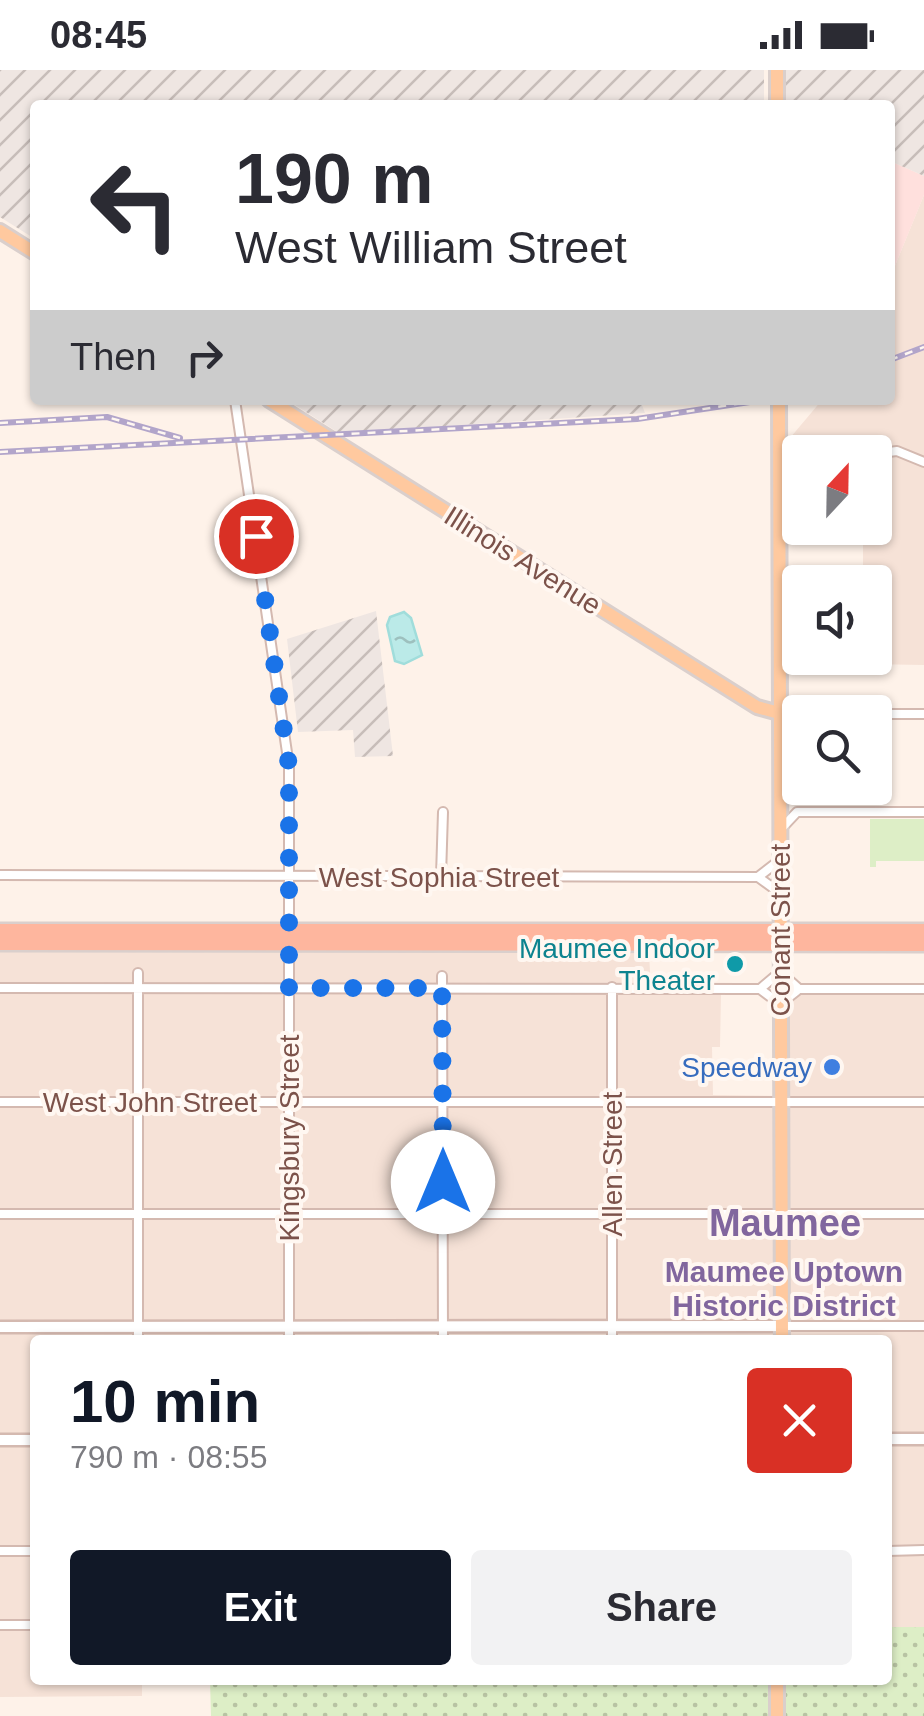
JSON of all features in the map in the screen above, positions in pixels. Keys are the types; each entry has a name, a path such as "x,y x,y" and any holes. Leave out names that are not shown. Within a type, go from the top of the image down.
{"highway":[{"path":"0,931 289,937"},
{"path":"0,943 924,932"},
{"path":"780,936 924,944"}],"main road":[{"path":"777,70 777,100"},
{"path":"0,231 30,250"},
{"name":"Illinois Avenue","path":"277,405 756,707 779,712"},
{"name":"Conant Street","path":"779,405 782,1333"},
{"path":"776,1716 777,1685"}],"street":[{"name":"Kingsbury Street","path":"237,405 289,766 289,1335"},
{"path":"892,452 924,462"},
{"path":"892,714 924,714"},
{"path":"780,791 797,812"},
{"path":"441,876 443,812"},
{"path":"780,832 797,812 924,812"},
{"path":"780,860 758,877 780,894"},
{"name":"West Sophia Street","path":"0,875 758,877"},
{"path":"760,990 780,972 800,989"},
{"path":"138,973 138,1335"},
{"path":"442,976 443,1335"},
{"path":"0,988 760,990 780,1004 800,989 924,990"},
{"name":"Allen Street","path":"612,988 612,1335"},
{"name":"West John Street","path":"0,1102 924,1102"},
{"path":"0,1214 924,1214"},
{"path":"0,1327 612,1326 782,1333 924,1326"},
{"path":"892,1439 924,1439"},
{"path":"0,1440 30,1440"},
{"path":"892,1550 924,1550"},
{"path":"0,1551 30,1551"},
{"path":"0,1625 30,1625"}],"shaded area":[{"path":"0,70 764,70 764,100 30,100 30,236 0,217"},
{"path":"785,70 924,70 924,176 895,163 895,100 785,100"},
{"path":"895,163 924,176 924,195 895,266"},
{"path":"924,195 924,665 892,664 892,565 863,565 863,545 892,545 892,435 793,435 818,405 895,405 895,266"},
{"path":"295,405 642,405 645,413 339,433"},
{"path":"376,611 393,756 355,757 353,730 298,732 287,639"},
{"path":"0,951 649,951 651,994 721,994 720,1047 712,1047 713,1095 786,1096 786,993 924,994 924,1627 892,1627 892,1335 30,1335 30,1685 142,1685 142,1696 0,1697"}],"green space":[{"path":"870,819 924,819 924,861 876,861 876,867 870,867"},
{"path":"892,1627 924,1627 924,1716 211,1716 210,1685 892,1685"}],"water":[{"path":"404,612 411,618 422,655 404,664 395,661 387,625 390,617"}],"railway":[{"path":"895,358 924,347"},
{"path":"0,452 637,419 730,405"},
{"path":"0,423 107,417 180,438"}],"place":[{"name":"Maumee Indoor Theater","path":"735,964"},
{"name":"Speedway","path":"832,1067"}],"district":[{"name":"Maumee","path":"785,1223"},
{"name":"Maumee Uptown Historic District","path":"784,1289"}],"route":[{"path":"256,536 289,766 289,988 442,988 443,1182"}]}
